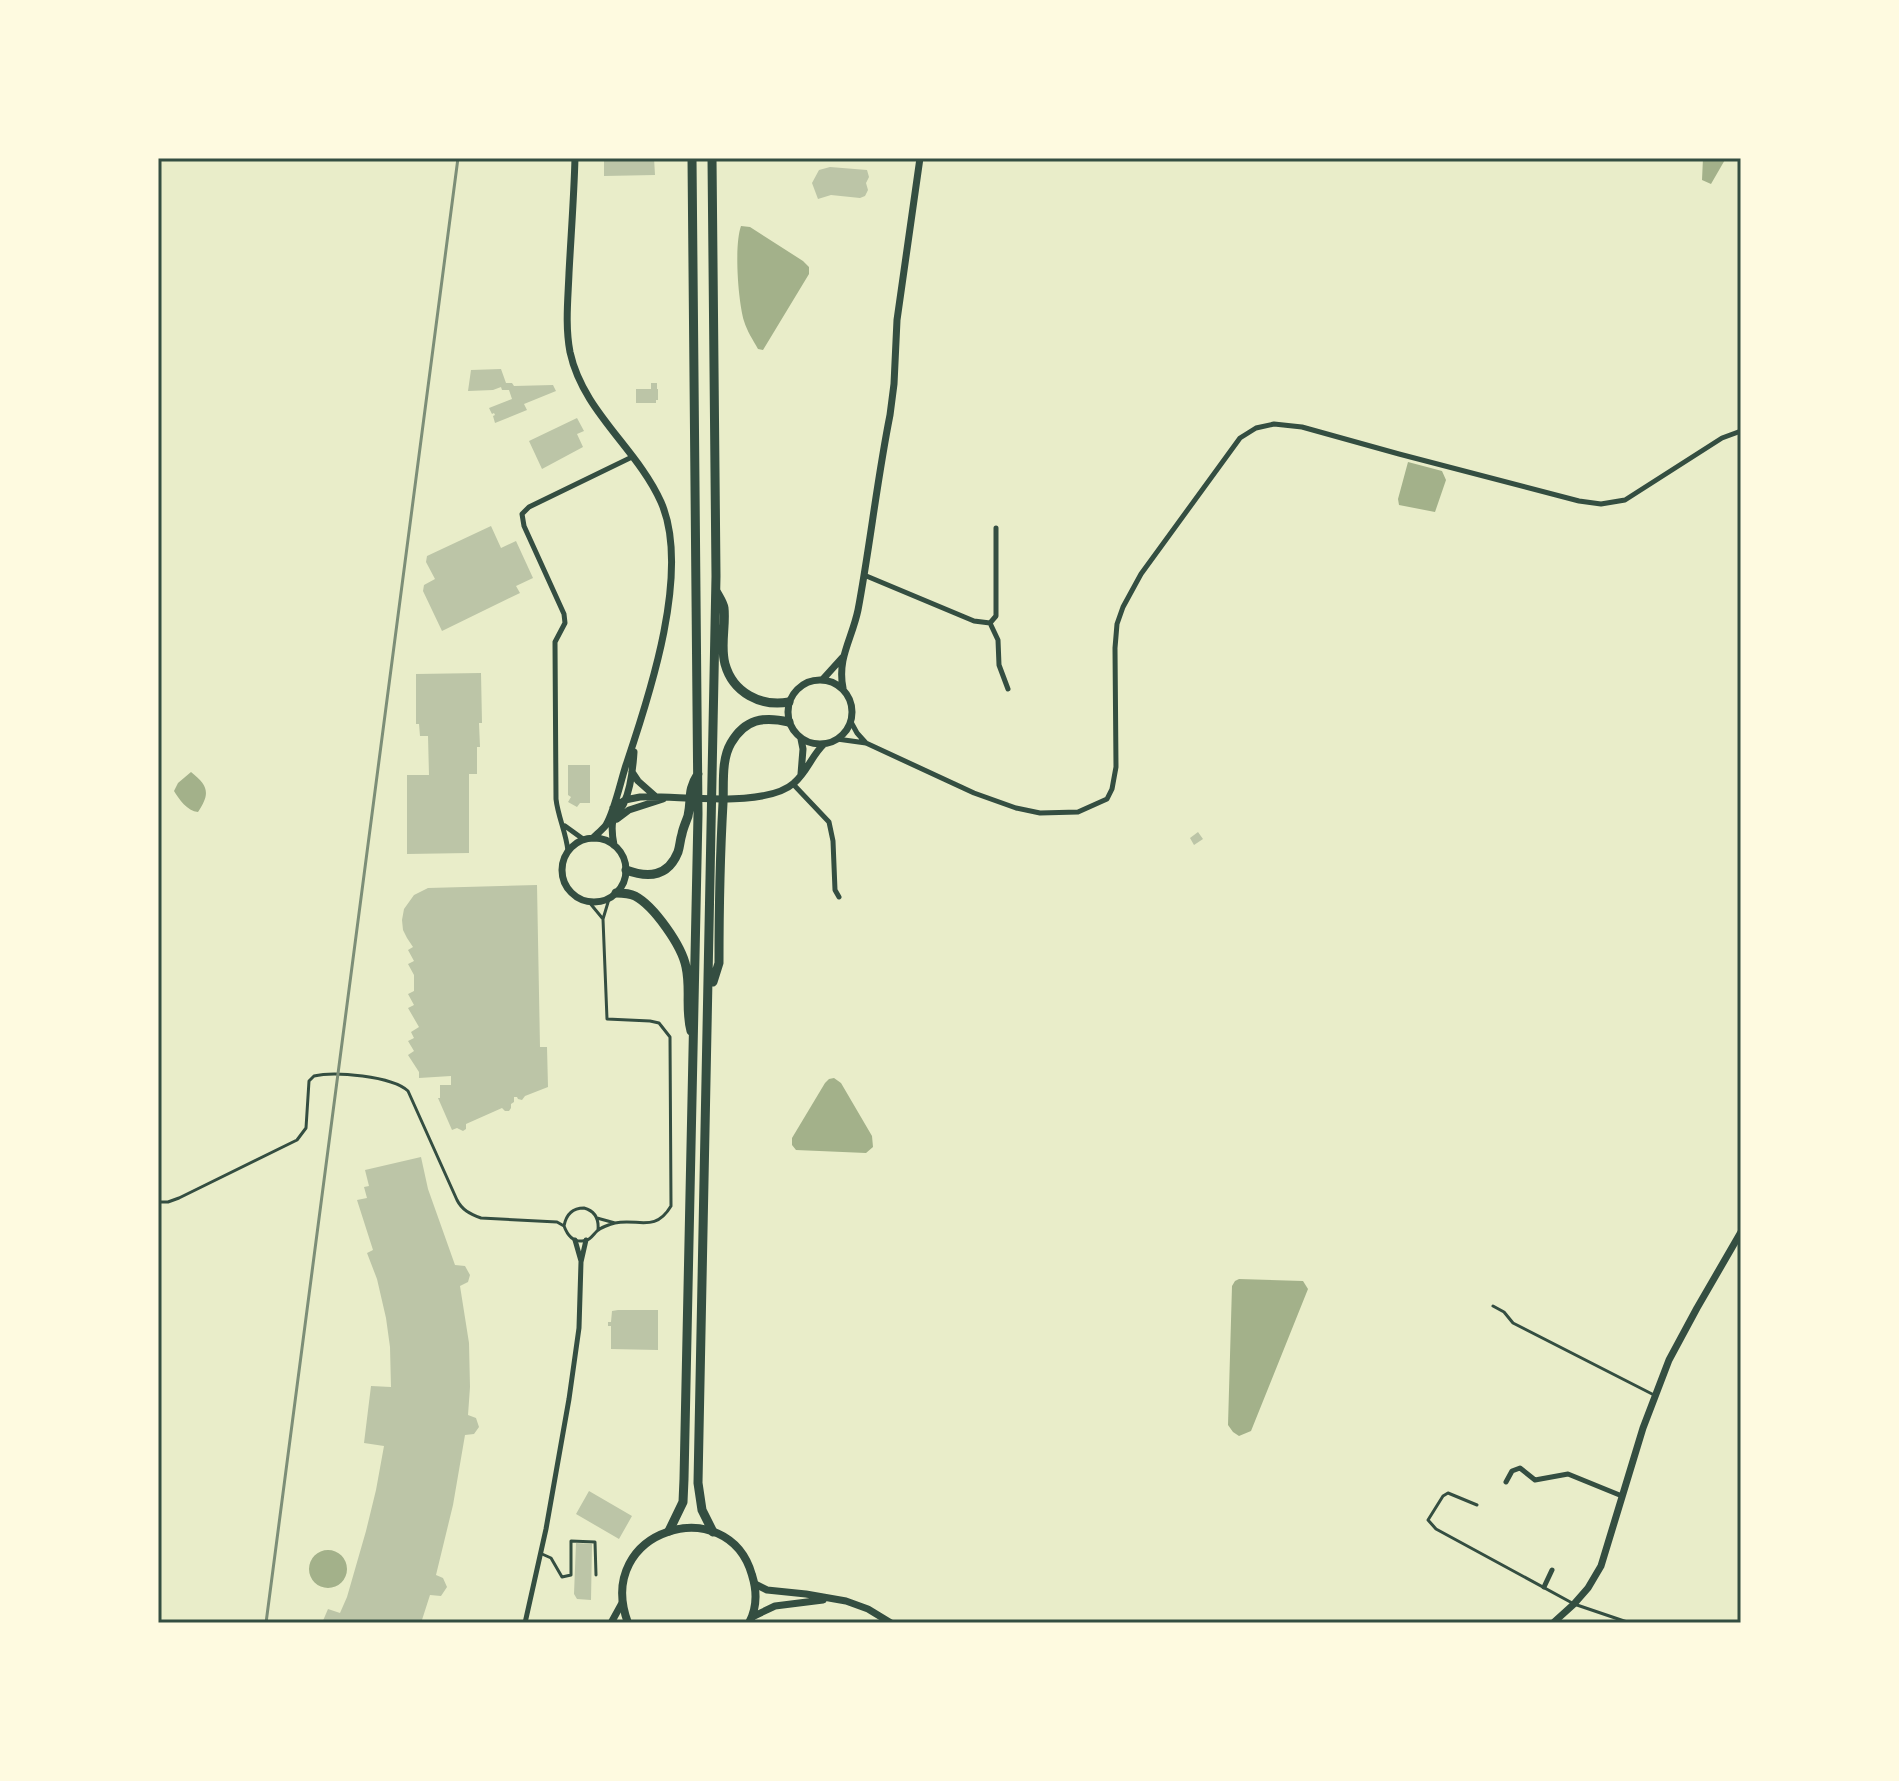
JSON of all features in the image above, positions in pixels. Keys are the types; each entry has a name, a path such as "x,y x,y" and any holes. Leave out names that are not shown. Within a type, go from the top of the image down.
{"highway":[{"path":"669,1531 684,1493 694,1039 698,774 692,158"},
{"path":"712,158 716,590 698,1483 702,1510 713,1532"},
{"path":"716,590 724,606 725,665 735,684 764,703 789,702"},
{"path":"709,994 719,963 725,758 730,745 749,723 771,718 789,722"},
{"path":"626,870 656,875 672,863 679,851 688,815 690,785 698,774"},
{"path":"613,896 626,893 646,904 680,949 687,969 687,1016 694,1039"}],"main road":[{"path":"628,1623 622,1603 622,1584 628,1566 652,1538 669,1531 691,1528 713,1532 741,1553 755,1584 756,1601 750,1620"}],"street":[{"path":"575,158 567,304 570,351 592,403 647,476 662,505 672,552 671,579 657,664 635,742 606,825 593,838"},
{"path":"843,688 823,679 802,684 794,692 787,712 793,731 801,738 824,744 846,732 853,713 840,675 842,658 856,618 890,415 897,320 920,158"},
{"path":"837,739 866,743 974,793 1016,808 1040,813 1078,812 1107,799 1116,767 1115,648 1117,624 1123,607 1141,574 1240,438 1256,428 1274,424 1302,427 1579,501 1601,504 1625,500 1722,438 1741,431"},
{"path":"568,851 556,799 555,642 565,623 564,614 524,526 522,514 529,507 632,457"},
{"path":"990,623 996,616 996,528"},
{"path":"863,575 974,621 990,623"},
{"path":"990,623 998,640 999,665 1008,689"},
{"path":"823,679 842,658"},
{"path":"851,722 866,743"},
{"path":"800,776 801,738"},
{"path":"614,845 613,824 625,800 635,742"},
{"path":"612,808 625,800 655,796 745,798 780,792 793,784 809,767 824,744"},
{"path":"632,771 655,796"},
{"path":"793,784 829,822 835,890 839,897"},
{"path":"613,824 629,810 668,798"},
{"path":"563,824 583,839"},
{"path":"593,838 604,839 614,845 624,859 626,870 623,884 613,896 599,902 589,902 569,892 563,883 561,868 568,851 575,844 593,838"},
{"path":"1553,1623 1588,1588 1601,1566 1643,1428 1669,1360 1741,1232"},
{"path":"575,1240 581,1262"},
{"path":"525,1623 576,1358 585,1241"},
{"path":"1506,1482 1512,1471 1520,1468 1535,1480 1568,1474 1623,1496"},
{"path":"1544,1587 1552,1570"},
{"path":"755,1584 767,1590 857,1604 891,1623"},
{"path":"750,1620 775,1606 828,1599"},
{"path":"611,1623 622,1603"}],"lane":[{"path":"613,896 603,919 607,1019 659,1023 670,1037 671,1206 662,1218 651,1223 615,1223 597,1218 589,1209 579,1208 571,1211 564,1226 568,1235 585,1241 598,1230 615,1223"},
{"path":"589,902 603,919"},
{"path":"158,1202 179,1198 297,1140 306,1128 309,1081 314,1076 333,1073 387,1080 403,1086 412,1096 457,1200 468,1212 481,1218 557,1222 564,1226"},
{"path":"597,1218 598,1230"},
{"path":"1493,1306 1504,1312 1513,1323 1656,1396"},
{"path":"1477,1505 1448,1493 1428,1520 1436,1529 1574,1604 1630,1623"},
{"path":"540,1554 551,1558 562,1577 567,1577 571,1575 571,1541 595,1542 596,1575"}],"shaded area":[{"path":"1703,158 1726,158 1711,184 1702,180"},
{"path":"741,226 750,227 809,267 809,274 763,350 758,349 750,335 742,312 737,259"},
{"path":"1408,462 1442,471 1446,480 1435,512 1399,505"},
{"path":"191,772 206,790 198,812 187,807 174,791"},
{"path":"834,1078 841,1083 872,1136 873,1147 866,1153 796,1150 792,1145 792,1138 825,1083"},
{"path":"1239,1279 1303,1281 1308,1289 1251,1431 1239,1436 1228,1425 1232,1286"},
{"path":"328,1550 341,1556 347,1569 341,1582 328,1588 315,1582 309,1569 315,1556"}],"building":[{"path":"604,158 654,158 655,175 604,176"},
{"path":"830,167 867,170 868,190 865,196 831,195 818,199 812,183 819,170"},
{"path":"501,369 506,383 514,386 553,385 556,391 524,404 527,410 495,423 495,415 489,408 512,399 509,390 502,390 501,387 468,391 471,370"},
{"path":"651,383 657,383 656,403 636,403 636,389 651,389"},
{"path":"577,418 584,431 577,434 583,447 542,469 529,441"},
{"path":"491,526 501,548 516,541 533,578 516,586 520,593 442,631 423,591 424,585 435,579 426,562 427,556"},
{"path":"481,673 482,723 479,723 477,774 469,774 469,853 407,854 407,775 429,775 428,736 420,736 419,724 416,724 416,674"},
{"path":"568,765 590,765 590,803 580,803 577,807 568,802 571,797 568,795"},
{"path":"1198,832 1203,839 1194,845 1190,838"},
{"path":"537,885 540,1047 547,1047 548,1087 522,1100 514,1097 509,1111 502,1108 466,1124 463,1131 457,1128 452,1130 438,1098 440,1085 451,1085 451,1076 419,1078 419,1072 408,1055 414,1051 408,1041 414,1038 411,1032 419,1027 408,1008 414,1005 408,994 414,991 414,975 408,964 414,961 408,950 413,947 403,930 404,909 414,895 428,888"},
{"path":"421,1157 428,1189 455,1265 465,1266 470,1275 468,1282 460,1286 469,1343 468,1415 476,1418 479,1427 474,1434 465,1435 453,1505 436,1575 443,1578 447,1587 441,1596 430,1595 421,1623 322,1623 328,1609 340,1613 347,1597 376,1490 384,1446 364,1443 371,1386 391,1387 386,1318 367,1253 373,1250 357,1200 367,1198 364,1187 369,1186 365,1170"},
{"path":"658,1310 658,1350 611,1349 611,1326 608,1322 611,1322 612,1311"},
{"path":"589,1491 632,1516 619,1539 576,1514"},
{"path":"576,1543 592,1544 591,1600 577,1599 574,1594"}],"railway":[{"path":"266,1623 458,158"}]}
